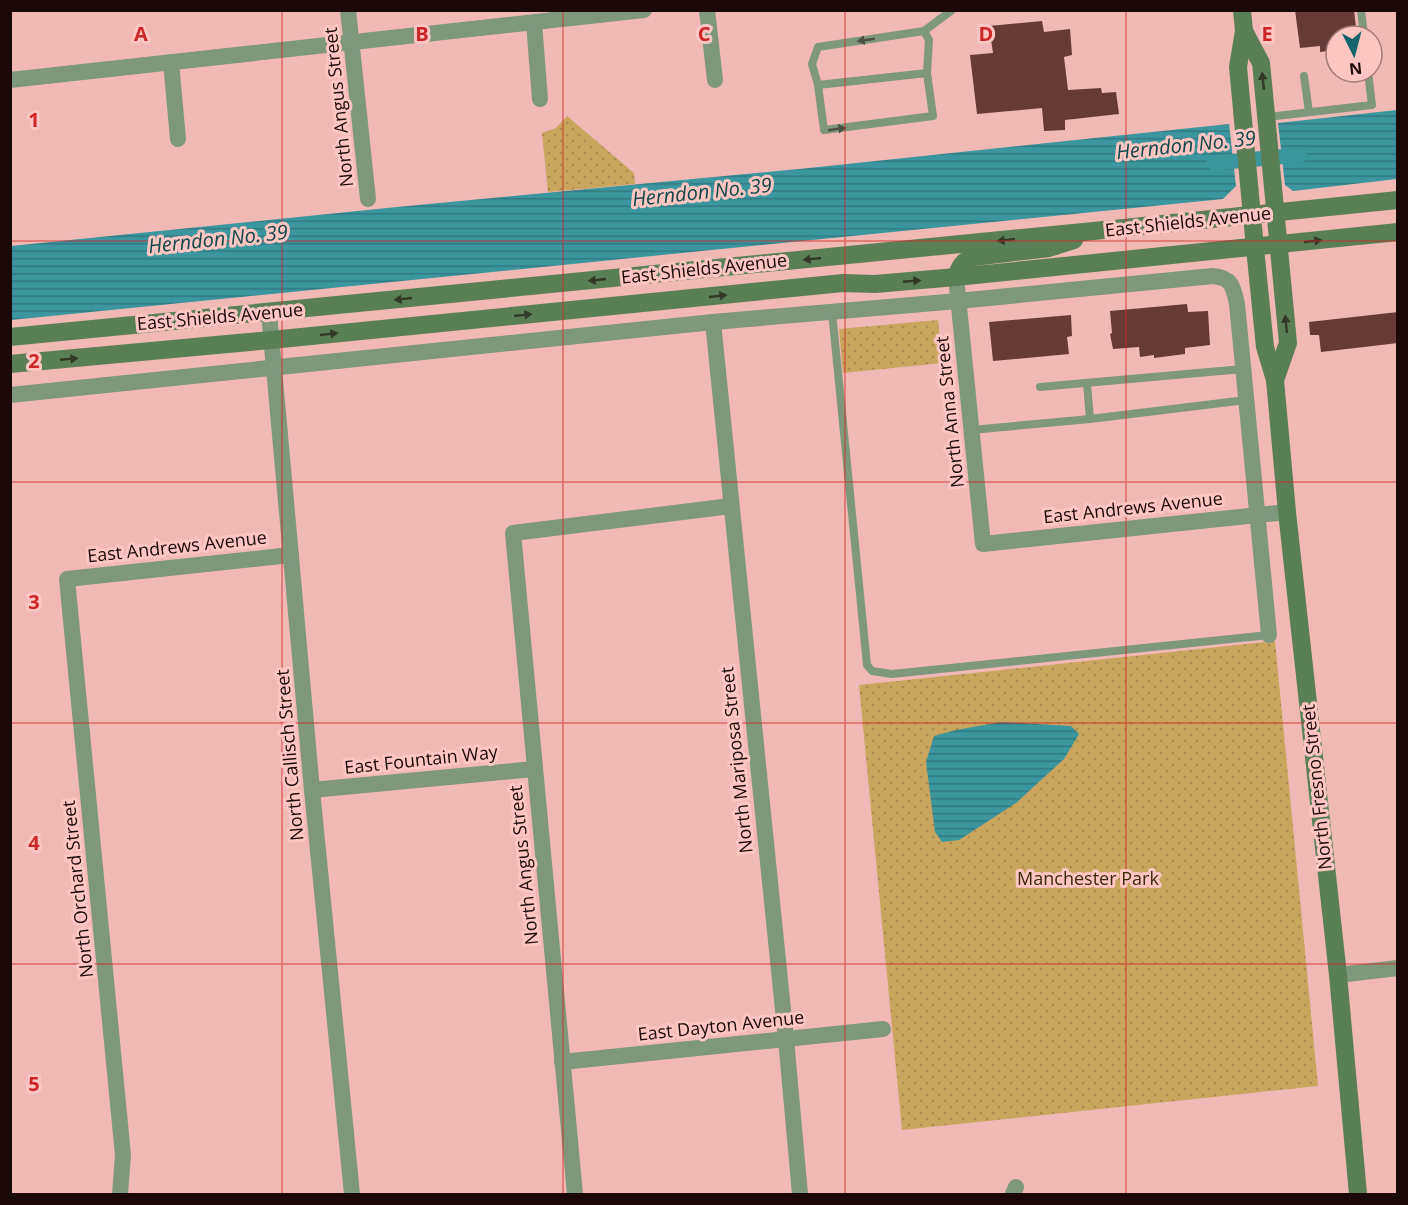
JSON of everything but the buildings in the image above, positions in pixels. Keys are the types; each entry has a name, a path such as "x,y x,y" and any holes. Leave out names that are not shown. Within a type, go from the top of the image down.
{"main road":[{"name":"North Fresno Street","path":"1242,10 1244,31 1238,67 1244,137 1265,347 1275,380 1287,512 1338,975 1358,1194"},
{"name":"North Fresno Street","path":"1244,31 1261,63 1288,343 1275,380"},
{"name":"East Shields Avenue","path":"10,337 1398,200"},
{"path":"956,277 966,260 974,257 1049,248 1104,230"},
{"name":"East Shields Avenue","path":"10,364 831,284 875,284 956,277 1398,232"}],"street":[{"name":"North Angus Street","path":"348,10 368,199"},
{"path":"10,80 644,10"},
{"path":"707,10 715,80"},
{"path":"534,22 540,99"},
{"path":"171,62 178,139"},
{"path":"10,394 713,322 1213,276 1224,277 1234,291 1236,304 1269,635"},
{"name":"North Anna Street","path":"956,277 983,544"},
{"name":"North Callisch Street","path":"268,313 351,1194"},
{"name":"North Mariposa Street","path":"713,322 800,1194"},
{"name":"North Angus Street","path":"575,1194 513,532 731,506"},
{"name":"East Andrews Avenue","path":"983,544 1287,512"},
{"name":"East Andrews Avenue","path":"67,579 291,555"},
{"name":"North Orchard Street","path":"67,579 123,1155 120,1194"},
{"name":"East Fountain Way","path":"312,790 534,769"},
{"path":"1338,975 1398,968"},
{"name":"East Dayton Avenue","path":"562,1062 883,1029"}],"lane":[{"path":"924,32 929,40 927,73 933,116 824,130 818,85 812,64 818,47 924,32 952,10"},
{"path":"818,85 927,73"},
{"path":"1304,76 1308,112"},
{"path":"1268,126 1308,112 1372,105 1369,84"},
{"path":"832,312 867,665 872,671 892,674 1269,635"},
{"path":"1040,387 1243,369"},
{"path":"1088,382 1090,419"},
{"path":"971,430 1090,419 1246,400"}],"green space":[{"path":"567,116 634,173 635,184 548,192 542,133 556,128"},
{"path":"938,320 943,363 843,373 839,329"},
{"name":"Manchester Park","path":"1275,641 1318,1086 902,1130 859,685"}],"water":[{"path":"1397,110 1397,179 1293,191 1285,185 1278,123"},
{"path":"1229,124 1236,186 1223,199 11,320 11,246 809,168"},
{"path":"1001,722 1071,726 1079,734 1064,759 1016,803 959,840 942,842 935,832 926,762 934,736"}],"waterway":[{"name":"Herndon No. 39","path":"1214,163 1300,155"}]}
